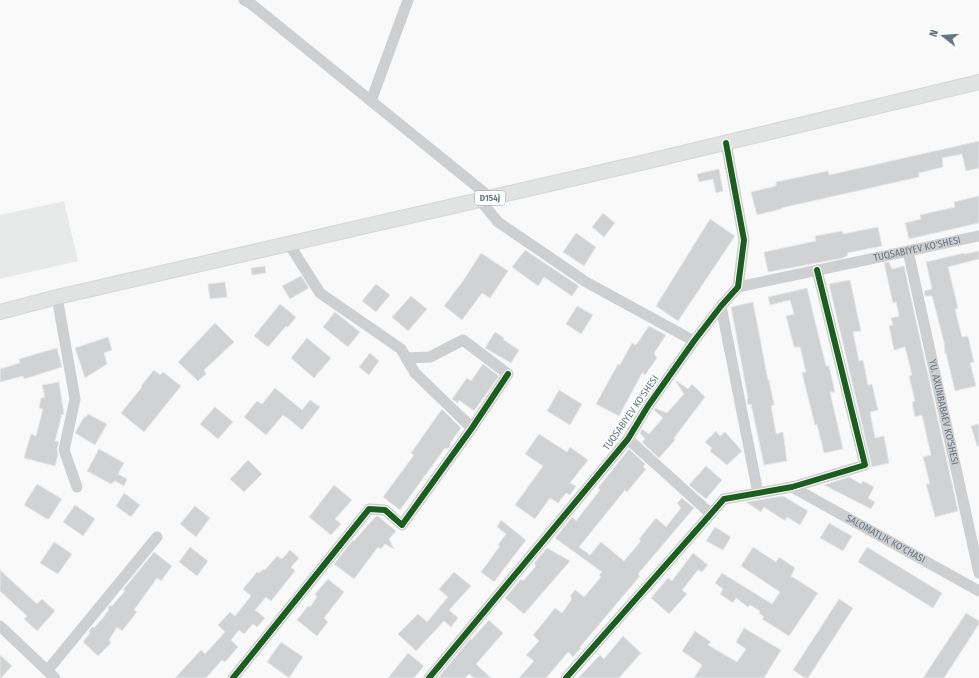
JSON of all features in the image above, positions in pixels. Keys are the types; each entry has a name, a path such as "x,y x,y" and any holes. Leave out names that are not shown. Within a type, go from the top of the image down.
{"main road":[{"name":"D154j","path":"0,312 57,297 486,199 979,82"}],"street":[{"path":"372,101 408,0"},
{"path":"248,1 372,101 486,199 498,222 586,282 694,341"},
{"path":"726,143 744,240 738,287"},
{"name":"TUQSABIYEV KO'SHESI","path":"429,678 628,439 648,406 694,341 738,287 979,236"},
{"path":"290,244 320,293 401,349 414,373 472,428"},
{"name":"YU. AXUNBABAEV KO'SHESI","path":"908,251 979,573"},
{"path":"566,678 724,499 792,487 865,465 817,270"},
{"path":"57,297 75,399 64,450 77,487"},
{"path":"721,306 758,493"},
{"path":"233,678 369,509 385,510 402,524 472,428 508,374 462,340 430,356 406,358"},
{"path":"628,439 711,514"},
{"name":"SALOMATLIK KO'CHASI","path":"792,487 979,591"},
{"path":"0,626 51,674 157,537"}],"shaded area":[{"path":"64,201 78,261 0,279 0,215"}],"building":[{"path":"979,141 979,168 966,171 962,154 942,158 943,167 919,173 919,177 781,208 757,215 751,192 776,186 776,182 828,171 829,175"},
{"path":"719,169 723,191 716,193 713,179 699,182 697,174"},
{"path":"979,196 979,223 909,239 905,223 921,219 920,215 955,207 954,202"},
{"path":"603,213 615,223 604,237 592,227"},
{"path":"710,219 735,236 678,321 656,306"},
{"path":"878,227 882,246 847,253 848,255 843,258 768,272 764,252 816,241 815,236 842,231 843,234"},
{"path":"576,233 596,247 584,266 563,252"},
{"path":"525,250 579,286 572,296 544,277 538,286 512,267"},
{"path":"979,251 979,259 948,267 958,308 955,309 962,337 968,336 974,362 970,363 976,386 955,391 932,296 925,296 924,291 932,289 926,262"},
{"path":"481,253 508,271 490,298 482,293 462,320 444,306 463,281"},
{"path":"889,262 892,269 904,266 958,511 935,517 926,484 930,484 923,457 931,455 922,415 915,417 912,402 915,401 909,376 912,375 905,347 894,350 889,326 893,325 891,318 899,316 896,302 893,303 884,263"},
{"path":"265,266 266,273 252,275 251,268"},
{"path":"301,276 309,288 290,299 282,286"},
{"path":"850,280 861,331 853,332 859,361 863,360 868,385 872,384 878,410 870,412 875,438 884,436 889,463 872,467 829,284"},
{"path":"225,282 227,297 210,299 208,284"},
{"path":"376,284 390,295 376,312 362,301"},
{"path":"807,288 826,366 829,366 835,392 830,392 843,449 824,453 817,424 815,425 802,373 806,372 800,347 794,347 786,316 794,314 790,300 770,305 768,297"},
{"path":"411,296 427,309 408,331 392,317"},
{"path":"753,302 774,405 771,406 776,434 783,432 787,461 764,465 751,404 748,405 731,307"},
{"path":"280,304 296,317 268,347 254,336"},
{"path":"577,306 593,315 581,334 566,324"},
{"path":"335,312 360,332 348,347 323,327"},
{"path":"215,323 234,342 204,370 206,374 198,381 178,362"},
{"path":"649,326 666,335 654,353 657,358 645,375 642,373 619,416 596,404 618,364 620,365 632,343 636,345"},
{"path":"495,332 519,350 511,363 485,348"},
{"path":"108,337 112,350 104,353 107,364 85,378 75,348"},
{"path":"307,338 331,358 314,378 291,358"},
{"path":"57,348 62,367 24,379 23,376 0,382 0,369 20,363 19,359"},
{"path":"370,353 379,361 369,375 359,367"},
{"path":"483,364 499,376 474,411 459,400 458,403 452,399 467,378 471,381"},
{"path":"154,370 160,375 163,372 181,386 144,432 121,413"},
{"path":"675,380 688,389 692,384 705,397 674,438 675,440 659,458 642,442 645,439 640,433 642,429 649,434 663,418 654,410 655,408 667,413 684,394"},
{"path":"59,382 64,415 62,414 55,441 59,442 55,466 24,458 31,434 36,436 43,409 39,408 41,398 45,397 42,385"},
{"path":"275,388 302,410 310,400 320,407 302,430 283,415 266,435 244,417 257,401 262,404"},
{"path":"559,390 582,404 570,425 547,411"},
{"path":"215,407 233,422 218,439 200,424"},
{"path":"442,409 461,428 450,443 451,445 448,449 445,448 400,510 383,497 414,455 411,453"},
{"path":"88,414 107,424 95,445 75,433 84,417"},
{"path":"979,424 979,446 977,446 971,426"},
{"path":"716,431 720,436 725,432 742,451 727,465 710,451 712,448 705,442"},
{"path":"539,434 567,452 570,447 588,460 570,483 576,486 570,495 566,493 558,503 550,498 535,519 515,505 543,466 525,454"},
{"path":"99,449 124,463 118,474 127,479 124,486 115,481 111,484 87,471"},
{"path":"629,449 645,464 643,467 646,469 627,492 625,490 579,547 590,555 601,542 624,561 641,541 639,539 656,518 666,527 681,508 677,503 682,498 694,508 638,574 640,576 573,657 568,652 546,678 519,678 534,661 526,655 539,641 533,635 555,608 562,613 572,599 570,596 575,590 584,597 601,577 599,575 602,572 555,538 572,517 576,521 600,490 598,488"},
{"path":"248,460 262,474 244,492 230,479"},
{"path":"706,466 722,480 706,499 689,485"},
{"path":"849,477 861,484 863,481 874,487 868,498 875,502 871,509 824,485"},
{"path":"37,484 62,499 49,519 24,505"},
{"path":"334,485 352,500 335,519 341,524 331,535 309,517"},
{"path":"124,493 140,505 131,517 116,506"},
{"path":"783,496 808,511 800,525 787,517 785,521 764,507 761,512 746,502"},
{"path":"75,505 95,519 83,536 63,522"},
{"path":"195,506 210,518 196,537 180,524"},
{"path":"376,516 396,531 389,539 394,549 385,544 381,549 378,547 354,579 334,564 353,540 354,541"},
{"path":"501,520 526,540 494,582 481,572 500,546 498,545 506,534 497,527"},
{"path":"829,523 852,536 843,551 820,538"},
{"path":"715,527 731,537 723,550 706,541"},
{"path":"54,542 72,554 58,574 40,563"},
{"path":"190,547 208,561 197,576 179,562"},
{"path":"753,547 776,562 779,557 795,568 791,576 818,593 789,636 762,619 764,617 759,613 760,611 750,605 748,607 736,598 733,603 720,594 723,589 715,583 722,573 772,604 780,592 741,566"},
{"path":"867,547 942,593 933,608 858,562"},
{"path":"547,548 570,561 524,614 505,598 521,579 523,581 536,566 534,563"},
{"path":"290,550 299,558 291,567 295,571 271,601 266,597 255,610 265,618 257,627 253,624 244,634 239,630 231,640 238,647 225,662 222,660 206,678 175,678 201,650 205,654 225,632 218,625 230,612 235,616 251,596 243,589 257,572 259,573 264,569 265,570 277,556 282,559"},
{"path":"154,552 172,566 161,581 157,578 134,610 137,612 122,631 117,627 109,640 111,643 98,656 83,642 90,633 89,631 92,627 94,628 104,617 109,610 108,608 110,605 112,606 125,591 123,590"},
{"path":"693,553 708,565 702,572 698,570 682,590 687,594 669,614 651,598 668,578 672,581"},
{"path":"0,570 37,604 42,599 55,611 37,631 24,619 27,616 0,591"},
{"path":"454,572 471,586 449,610 458,618 451,627 444,621 416,651 398,634 418,614 427,622 448,597 439,589"},
{"path":"328,579 344,592 324,618 328,622 317,636 297,620 308,606 310,607 317,597 315,594"},
{"path":"839,599 853,608 808,678 805,678 793,670"},
{"path":"966,613 979,621 979,624 944,678 923,678"},
{"path":"489,620 503,633 476,664 491,678 474,678 469,674 465,678 438,678 470,639 471,640"},
{"path":"744,628 781,650 764,678 694,678 702,665 682,651 695,631 711,642 708,645 737,662 746,649 736,642"},
{"path":"623,636 641,653 619,678 578,678 600,655 604,659"},
{"path":"281,642 303,657 289,678 267,662"},
{"path":"408,653 424,666 414,678 388,678"},
{"path":"0,655 12,666 1,678 0,678"}],"cycle path":[{"path":"429,678 628,439 648,406 694,341 738,287 744,240 726,143"},
{"path":"566,678 724,499 792,487 865,465 817,270"},
{"path":"233,678 369,509 385,510 402,525 472,428 508,374"}]}
